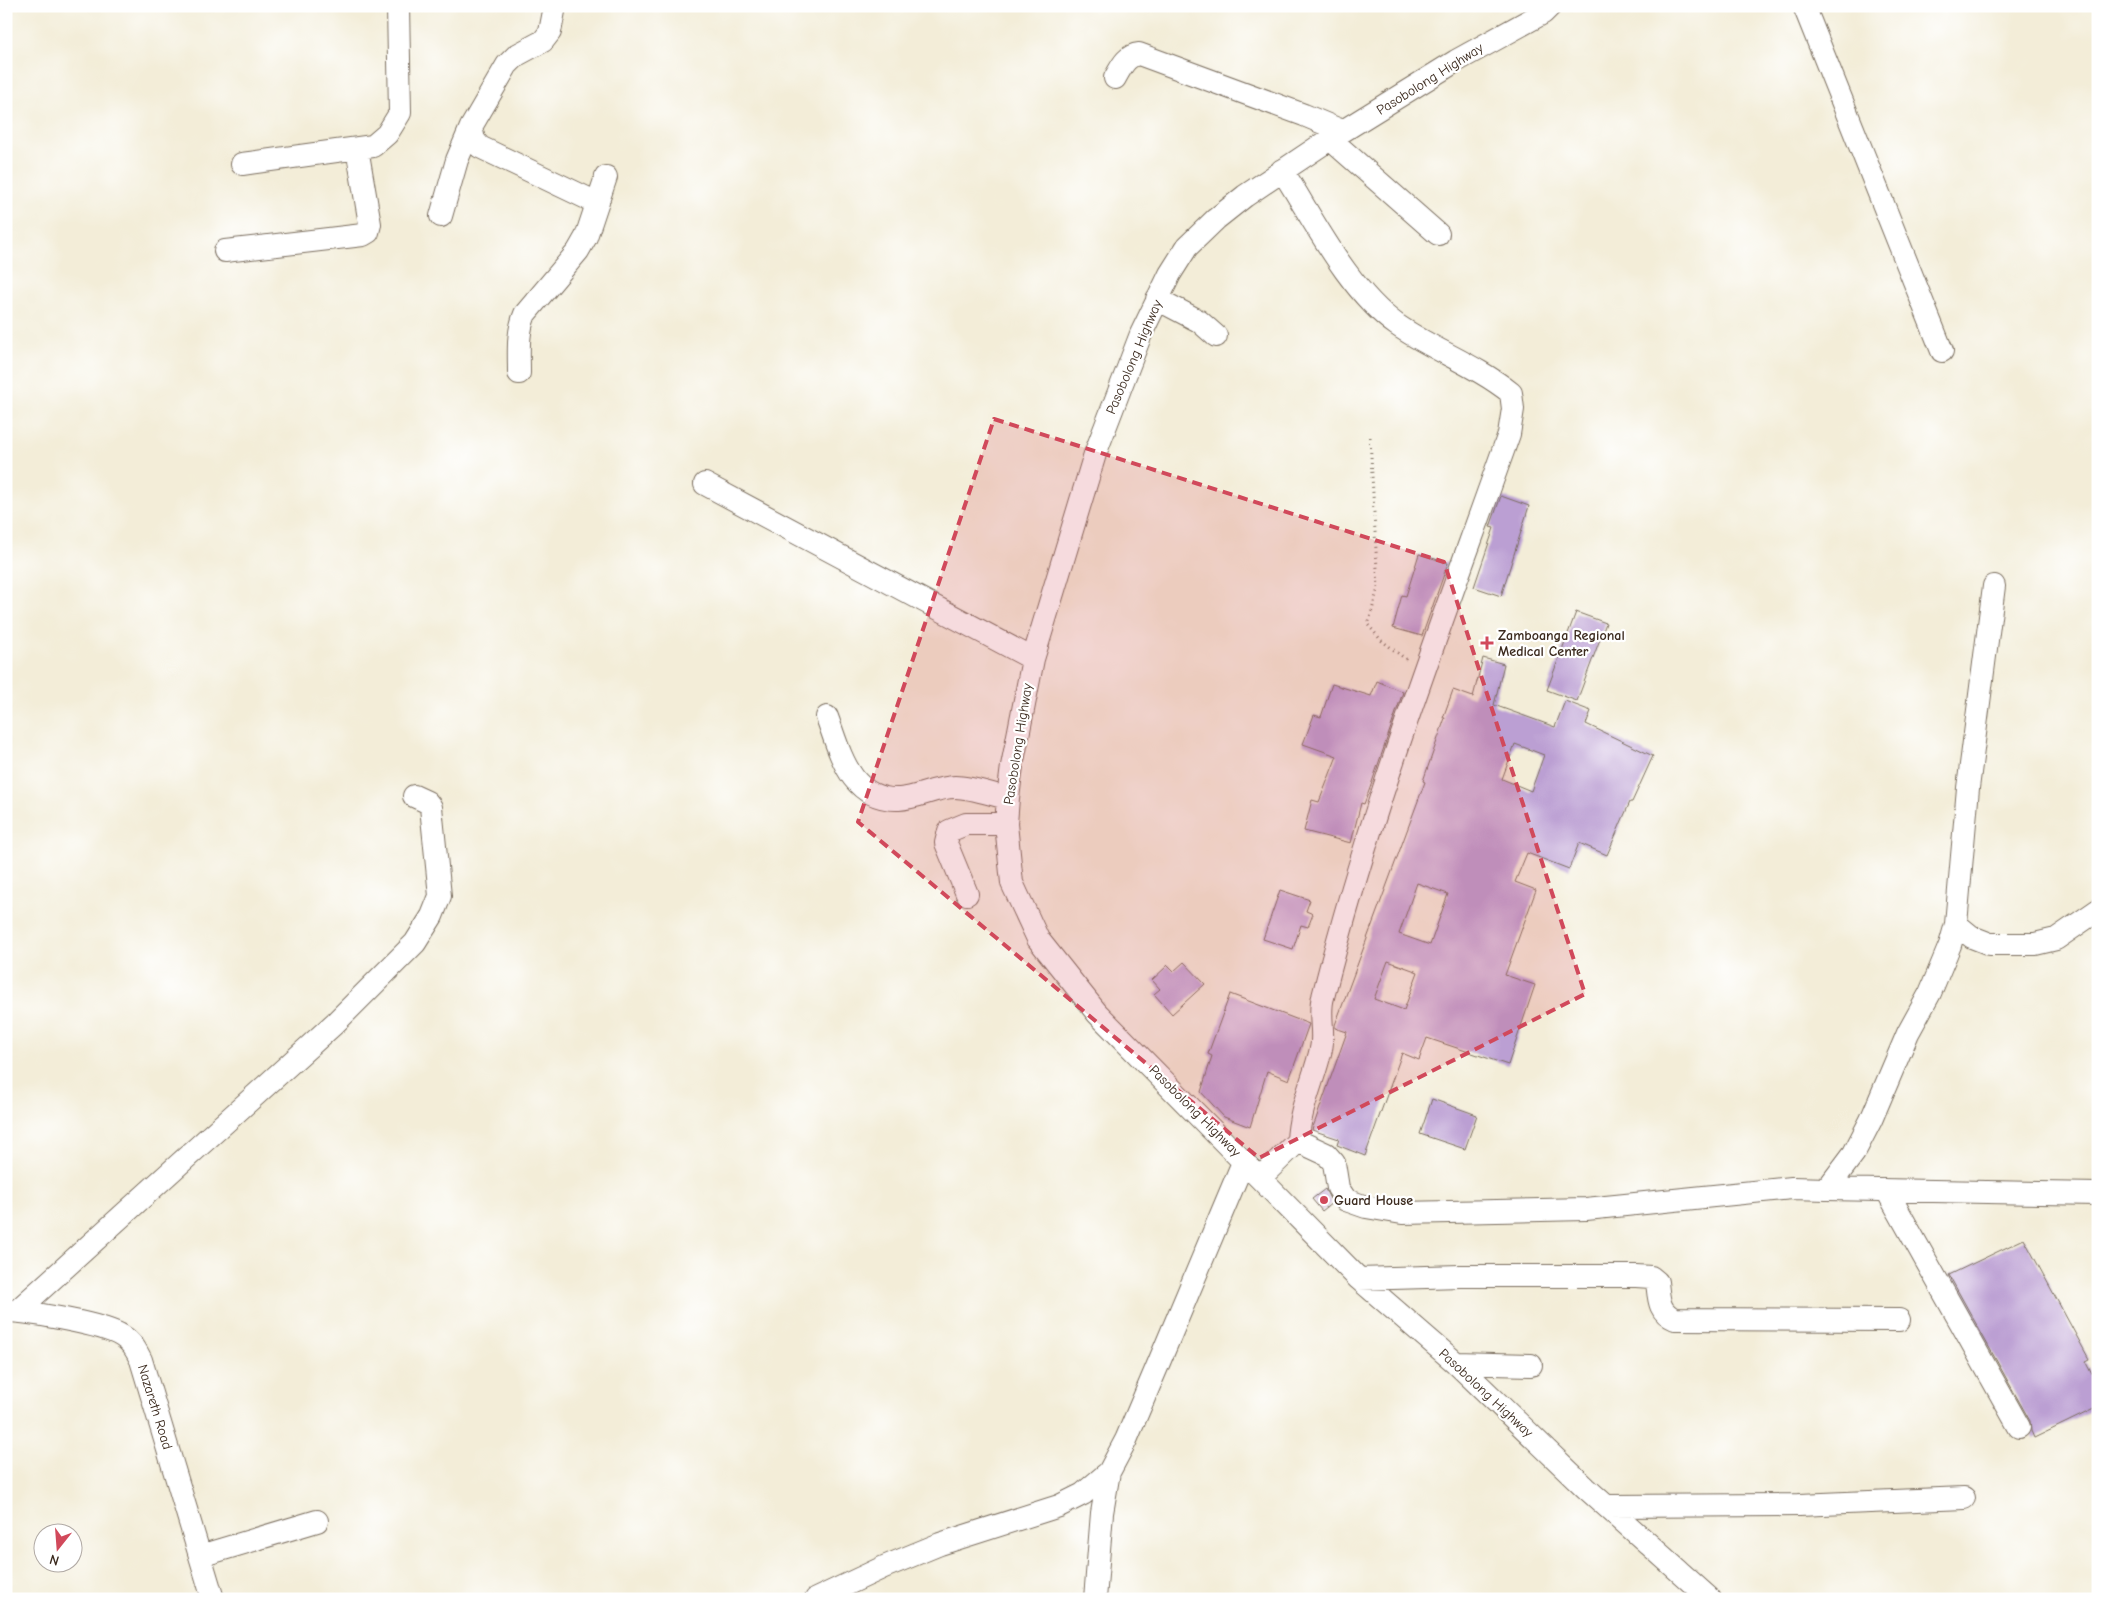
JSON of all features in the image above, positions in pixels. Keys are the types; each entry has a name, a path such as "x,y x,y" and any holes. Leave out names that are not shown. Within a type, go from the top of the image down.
{"street":[{"path":"242,164 373,146 387,134 400,113 398,6"},
{"path":"441,216 457,160 471,127 507,65 517,55 543,41 550,32 555,6"},
{"name":"Pasobolong Highway","path":"1550,6 1543,13 1456,61 1282,170 1216,219 1187,246 1170,274 1141,334 1095,454 1033,659 1012,766 1006,824 1012,883 1038,939 1097,1013 1244,1160 1359,1279 1456,1363 1606,1506 1710,1599"},
{"path":"1804,6 1942,351"},
{"path":"1115,78 1125,60 1133,54 1138,54 1304,115 1336,135 1438,234"},
{"path":"471,127 474,140 480,147 598,203"},
{"path":"225,251 363,235 368,232 370,224 357,148"},
{"path":"1260,1178 1298,1141 1299,1124 1322,1048 1322,1000 1349,898 1423,672 1509,434 1513,409 1511,393 1492,378 1397,324 1372,302 1348,275 1282,170"},
{"path":"519,373 518,337 520,324 525,314 578,251 586,237 606,177"},
{"path":"1157,300 1198,321 1216,336"},
{"path":"705,484 1033,659"},
{"path":"1827,1189 1854,1153 1871,1120 1908,1033 1930,992 1950,945 1956,924 1968,788 1994,586"},
{"path":"827,717 848,771 859,786 875,795 898,799 955,787 1008,798"},
{"path":"12,1311 334,1024 415,943 432,916 440,896 430,808 427,802 414,796"},
{"path":"967,894 946,843 949,831 966,824 1006,824"},
{"path":"1956,924 1972,937 1990,944 2035,944 2056,939 2098,910"},
{"path":"1298,1141 1326,1154 1334,1163 1338,1188 1346,1200 1366,1207 1402,1213 1586,1208 1792,1188 2098,1194"},
{"path":"1095,1599 1102,1514 1109,1472 1126,1440 1154,1376 1244,1160"},
{"path":"1887,1191 2019,1427"},
{"path":"1359,1279 1460,1276 1651,1277 1657,1282 1659,1302 1663,1311 1675,1318 1899,1320"},
{"name":"Nazareth Road","path":"12,1311 100,1327 121,1335 133,1344 141,1360 213,1599"},
{"path":"1456,1363 1531,1365"},
{"path":"816,1599 884,1567 940,1544 1059,1506 1083,1494 1109,1472"},
{"path":"1606,1506 1799,1505 1964,1498"},
{"path":"200,1556 317,1521"}],"path":[{"path":"1370,437 1378,588 1368,625 1382,641 1423,672"}],"highlighted area":[{"path":"994,419 1444,562 1585,994 1259,1158 858,822"}],"building":[{"path":"1501,496 1529,506 1501,596 1474,587 1494,528 1490,527"},
{"path":"1419,554 1448,563 1422,636 1393,628 1402,595 1406,596"},
{"path":"1576,612 1606,623 1577,701 1547,690"},
{"path":"1483,658 1504,664 1494,705 1555,727 1565,701 1591,711 1586,724 1653,756 1607,855 1579,843 1569,869 1527,853 1515,882 1536,890 1505,975 1535,985 1508,1065 1427,1038 1419,1060 1402,1053 1365,1156 1337,1145 1339,1139 1312,1130 1347,1032 1335,1028 1335,1025 1425,782 1423,781 1453,690 1473,697","holes":["1515,744 1544,755 1531,791 1502,779","1417,883 1448,894 1430,945 1399,934","1388,961 1418,972 1404,1010 1374,999"]},
{"path":"1377,681 1403,692 1364,804 1361,803 1351,843 1304,831 1312,800 1319,802 1337,756 1303,744 1314,715 1321,717 1332,684 1371,696"},
{"path":"1280,890 1310,900 1306,911 1313,914 1308,927 1301,925 1293,949 1263,939"},
{"path":"1184,962 1205,984 1172,1014 1154,994 1160,989 1152,980 1168,965 1174,971"},
{"path":"1230,994 1309,1024 1289,1080 1267,1071 1250,1127 1224,1117 1201,1092 1212,1056 1208,1054"},
{"path":"1432,1099 1477,1115 1465,1149 1420,1134"},
{"name":"Guard House","path":"1325,1189 1332,1203 1322,1211 1312,1199"},
{"path":"2024,1239 2089,1359 2085,1361 2098,1386 2098,1407 2034,1438 2030,1421 1949,1275"}],"place":[{"name":"Zamboanga Regional Medical Center","path":"1487,643"},
{"name":"Guard House","path":"1324,1200"}]}
